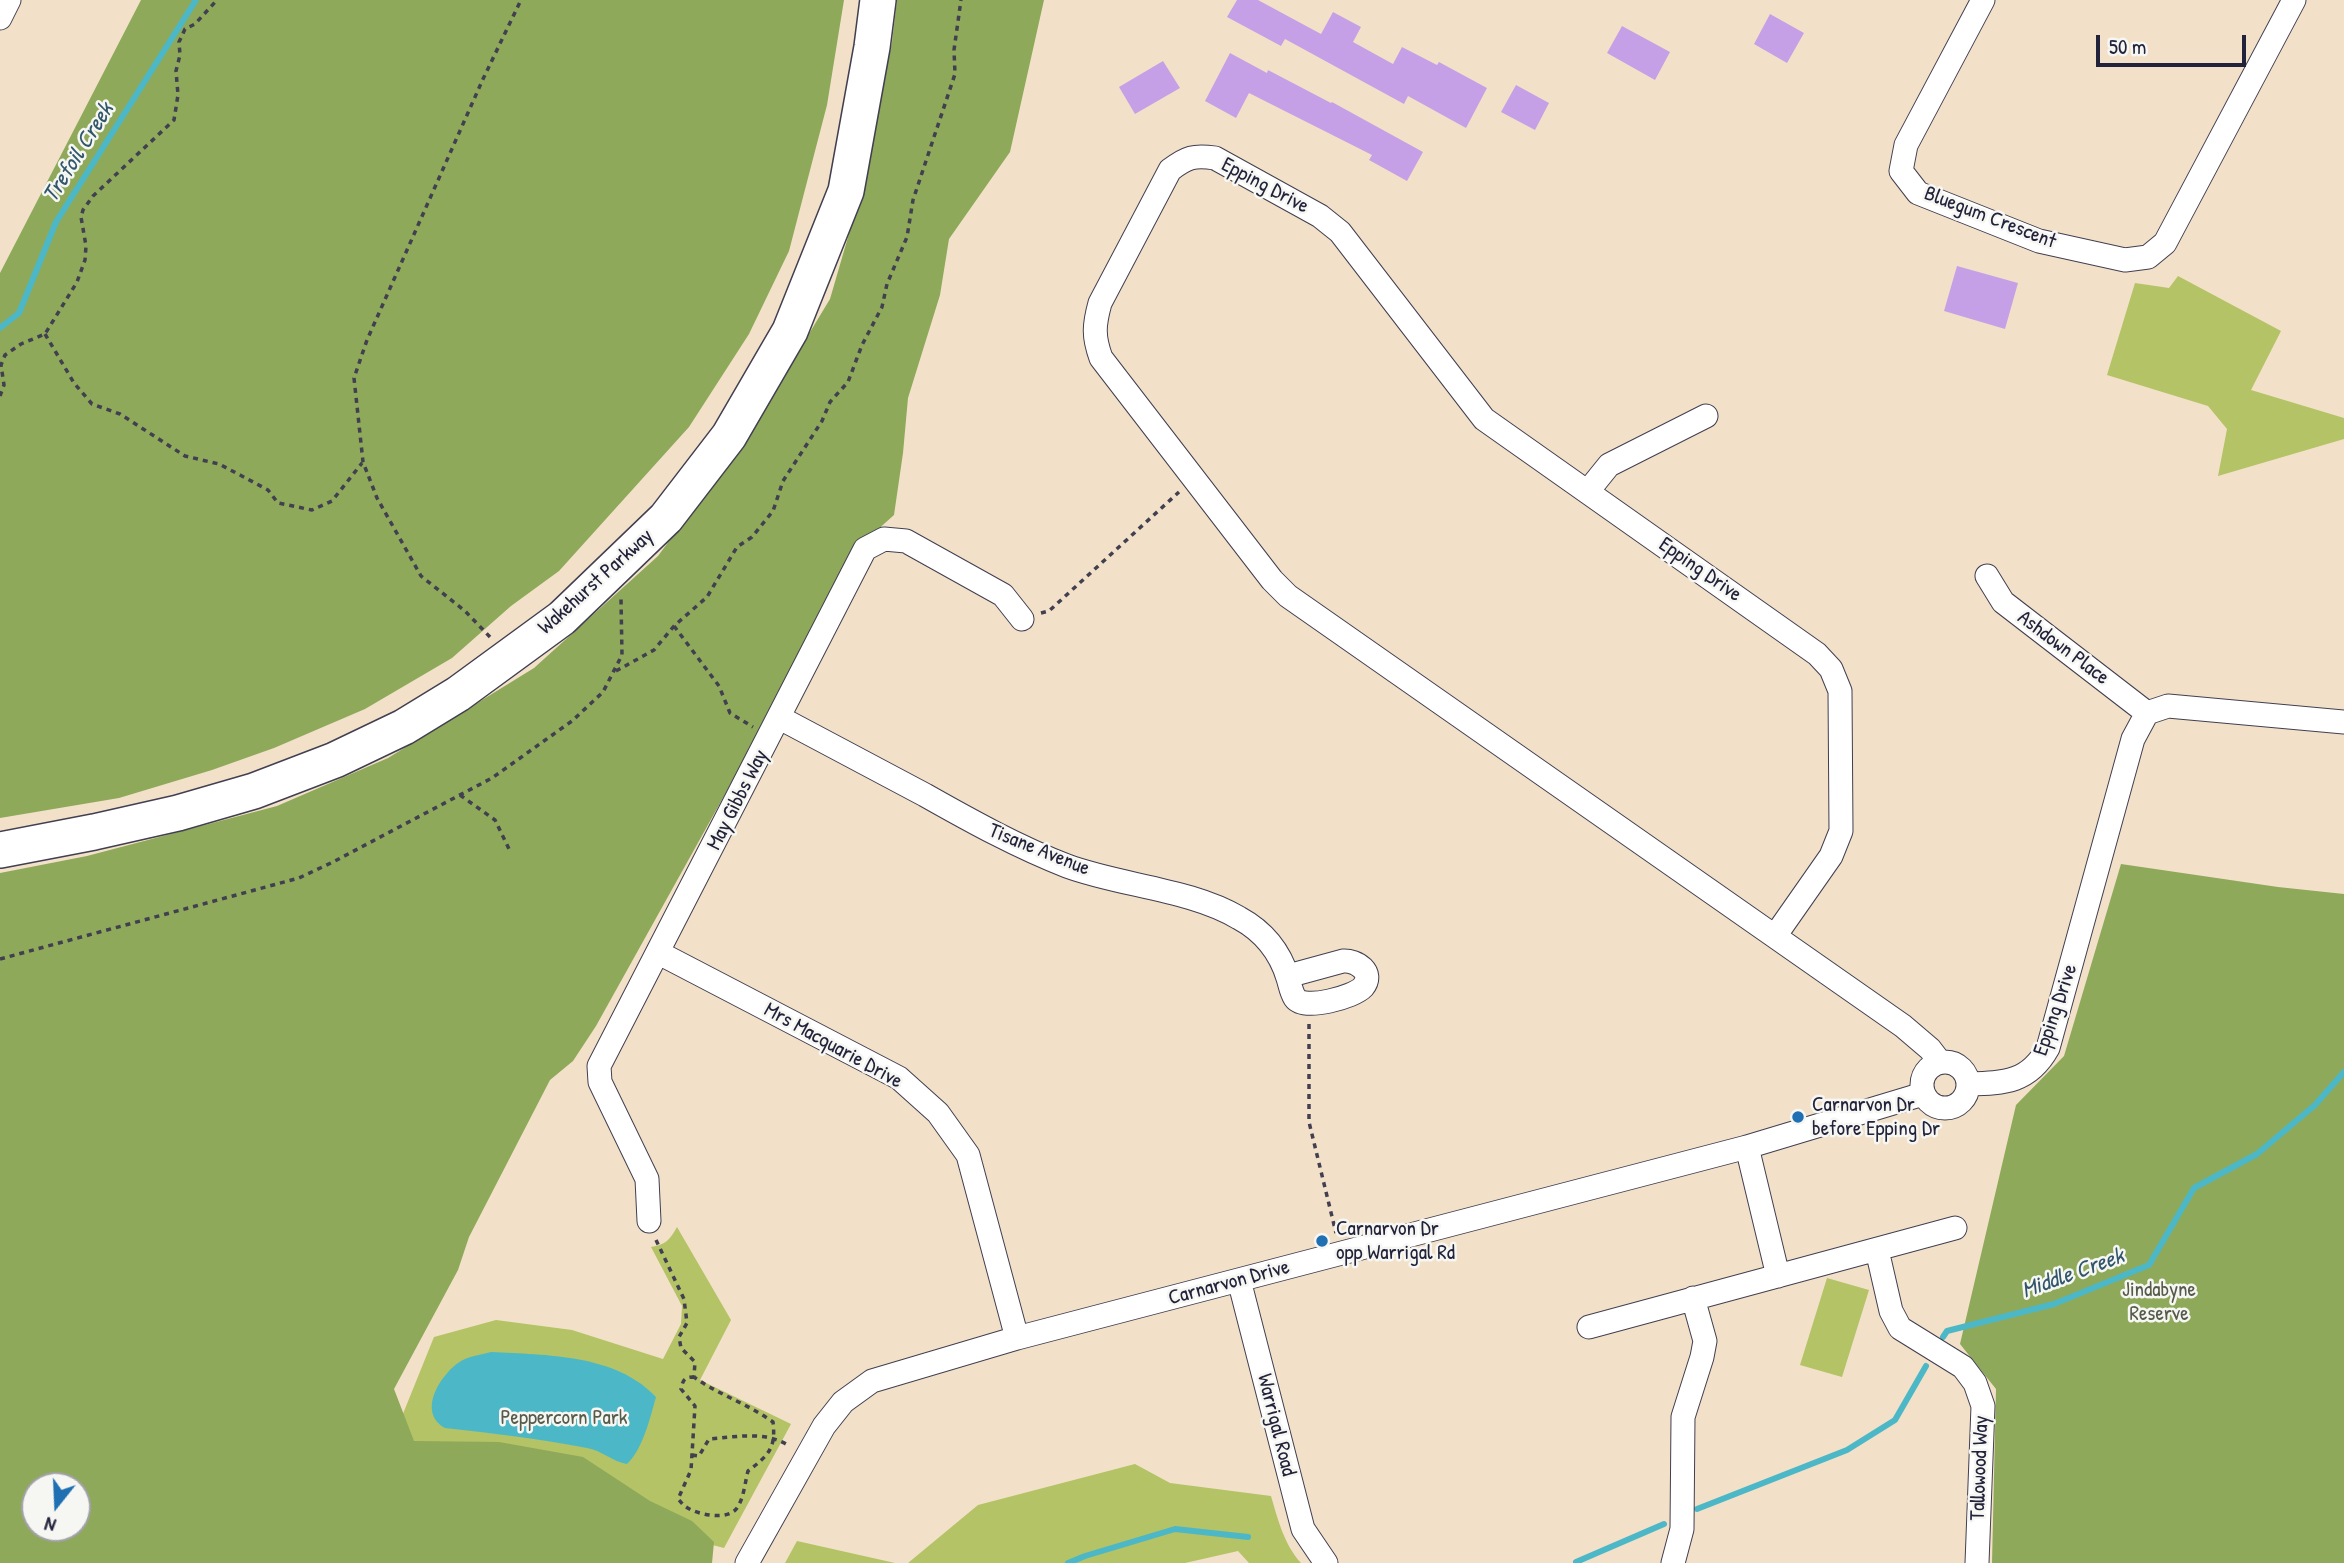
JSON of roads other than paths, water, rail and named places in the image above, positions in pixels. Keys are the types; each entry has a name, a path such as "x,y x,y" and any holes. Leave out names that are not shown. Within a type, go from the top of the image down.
{"main road":[{"name":"Wakehurst Parkway","path":"0,850 178,813 254,791 324,765 404,727 458,694 562,618 621,562 666,518 729,436 790,331 846,191 878,0"}],"street":[{"path":"0,18 9,0"},
{"name":"Bluegum Crescent","path":"1983,0 1906,145 1901,171 1918,193 1930,198 2039,241 2125,260 2148,257 2165,243 2294,0"},
{"name":"Epping Drive","path":"1774,936 1831,856 1841,831 1840,691 1831,669 1817,654 1484,419 1340,232 1320,216 1215,158 1200,156 1185,159 1171,170 1100,303 1095,320 1095,340 1101,358 1272,580 1289,596 1774,936 1903,1026 1930,1049 1940,1062"},
{"path":"1588,491 1609,465 1706,416"},
{"name":"May Gibbs Way","path":"649,1221 647,1179 600,1082 599,1066 865,550 884,540 906,541 1003,595 1023,619"},
{"name":"Ashdown Place","path":"1987,576 2003,602 2147,713"},
{"path":"2147,713 2168,706 2344,722"},
{"name":"Epping Drive","path":"1968,1084 2022,1078 2039,1063 2048,1048 2133,739 2147,713"},
{"name":"Tisane Avenue","path":"775,727 993,833 1068,866 1208,904 1239,918 1263,935 1277,952 1297,1001 1313,1005 1354,993 1363,988 1365,982 1365,971 1353,960 1288,976"},
{"name":"Mrs Macquarie Drive","path":"659,953 899,1078 938,1112 968,1155 1017,1338"},
{"path":"1948,1061 1962,1069 1968,1084 1963,1099 1949,1108 1933,1105 1923,1094 1921,1082 1924,1073 1929,1067 1940,1062 1948,1061"},
{"name":"Carnarvon Drive","path":"747,1563 824,1426 849,1397 872,1381 1017,1338 1747,1147 1923,1094"},
{"path":"1747,1147 1778,1276"},
{"path":"1589,1327 1955,1228"},
{"name":"Tallowood Way","path":"1877,1250 1891,1311 1900,1328 1963,1367 1975,1384 1983,1406 1977,1563"},
{"name":"Warrigal Road","path":"1239,1280 1303,1530 1326,1563"},
{"path":"1673,1563 1682,1529 1683,1417 1705,1341 1693,1298"}],"water":[{"path":"491,1352 579,1360 621,1372 640,1383 656,1397 645,1433 633,1458 627,1464 587,1448 445,1428 437,1421 432,1404 434,1394 444,1376 462,1361"}],"waterway":[{"name":"Trefoil Creek","path":"0,328 19,313 56,222 196,0"},
{"name":"Middle Creek","path":"1943,1337 1947,1331 2054,1304 2149,1265 2194,1188 2257,1154 2315,1105 2344,1072"},
{"name":"Middle Creek","path":"1697,1509 1847,1450 1895,1420 1926,1366"},
{"name":"Middle Creek","path":"1576,1562 1664,1524"},
{"name":"Middle Creek","path":"1068,1563 1175,1529 1248,1537"}],"place":[{"name":"Carnarvon Dr before Epping Dr","path":"1798,1117"},
{"name":"Carnarvon Dr opp Warrigal Rd","path":"1322,1241"}],"park label":[{"name":"Jindabyne Reserve","path":"2159,1302"},
{"name":"Peppercorn Park","path":"564,1418"}]}
